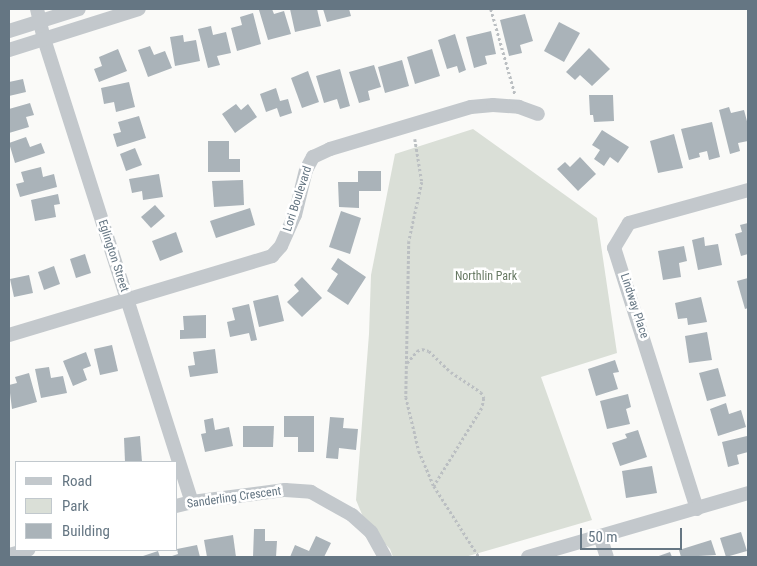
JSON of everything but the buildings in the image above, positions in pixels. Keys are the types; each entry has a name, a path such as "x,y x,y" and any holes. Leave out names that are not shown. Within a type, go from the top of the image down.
{"street":[{"path":"9,31 39,15 79,9"},
{"path":"9,50 139,9"},
{"name":"Eglington Street","path":"39,15 44,39 192,502"},
{"name":"Lori Boulevard","path":"9,336 126,298 241,267 272,256 281,246 295,215 306,170 313,157 330,149 471,107 519,107 538,114"},
{"name":"Lindway Place","path":"697,509 614,248 629,224 748,190"},
{"name":"Sanderling Crescent","path":"178,506 285,490 311,492 352,516 371,532 386,557"},
{"path":"528,557 748,493"},
{"path":"600,536 607,557"}],"path":[{"path":"491,9 519,107"},
{"path":"415,139 422,182 408,241 406,397 419,451 434,486 479,557"},
{"path":"406,364 417,352 422,349 429,350 451,372 481,392 484,398 482,408 434,486"}],"green space":[{"name":"Northlin Park","path":"473,129 597,218 617,353 541,377 592,520 465,557 393,557 390,549 366,524 356,500 369,334 371,275 395,154"}]}
